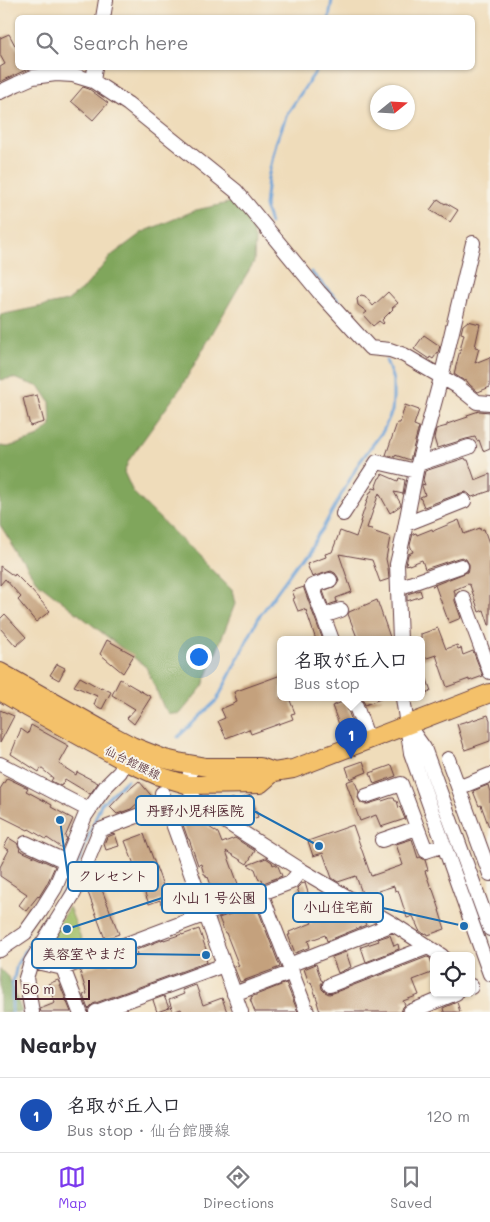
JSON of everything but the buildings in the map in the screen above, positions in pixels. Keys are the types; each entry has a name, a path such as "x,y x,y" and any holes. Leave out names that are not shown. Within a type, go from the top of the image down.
{"main road":[{"name":"仙台館腰線","path":"0,672 129,753 159,776 188,785 260,784 274,772 293,768 489,695"},
{"name":"仙台館腰線","path":"0,691 27,707 129,753 206,767 260,767 274,772"}],"street":[{"path":"104,15 106,0"},
{"path":"0,92 33,78 56,74 94,74 128,104 236,191 319,292 370,348 390,350 404,355 457,386 477,402 490,403"},
{"path":"400,636 396,564 417,467 441,378 473,243"},
{"path":"343,514 377,462 417,467 469,447"},
{"path":"406,524 464,500"},
{"path":"398,588 461,566"},
{"path":"330,580 312,586 330,636"},
{"path":"463,598 490,672"},
{"path":"323,616 341,610"},
{"path":"354,701 368,739"},
{"path":"403,701 411,753 444,845 479,962 490,974"},
{"path":"407,724 424,748 490,929"},
{"path":"0,950 25,933 55,888 85,816 106,786 120,772 129,753"},
{"path":"448,759 483,836 490,874"},
{"path":"0,764 89,810"},
{"path":"191,764 188,785 192,797 198,804 301,870 393,924 436,952"},
{"path":"463,786 490,776"},
{"path":"366,796 401,784 426,851 444,845"},
{"path":"32,1012 26,978 32,961 74,893 100,830 164,799 241,1012"},
{"path":"382,840 417,828"},
{"path":"460,845 483,836"},
{"path":"26,843 67,862"},
{"path":"32,961 63,968 291,882 301,870"},
{"path":"261,893 307,1012"},
{"path":"234,994 393,924"},
{"path":"330,986 428,947"},
{"path":"96,1012 224,966"},
{"path":"63,968 80,1012"},
{"path":"410,1012 446,997"}],"green space":[{"path":"233,202 245,208 255,239 254,262 182,386 129,460 124,472 133,492 232,590 235,604 203,686 180,714 170,714 164,708 146,667 36,581 0,525 0,446 8,447 36,438 51,426 50,402 40,387 13,378 0,380 0,315 67,301 84,288 112,255 143,232 196,210"},
{"path":"69,907 86,951 61,962 44,960 40,953"},
{"path":"0,969 9,978 22,1012 0,1012"}],"waterway":[{"path":"330,15 332,0"},
{"path":"270,224 265,206 268,178 276,143 287,114 317,70"},
{"path":"311,272 372,338"},
{"path":"178,737 217,700 259,617 324,526 359,463 383,431 392,411 393,398 393,380 386,360"},
{"path":"12,1012 12,987 17,964 73,877 101,804 127,780"}],"place":[{"name":"名取が丘入口","path":"351,759"},
{"name":"クレセント","path":"60,820"},
{"name":"丹野小児科医院","path":"319,846"},
{"name":"小山住宅前","path":"464,926"},
{"name":"小山１号公園","path":"67,929"},
{"name":"美容室やまだ","path":"206,955"}]}
